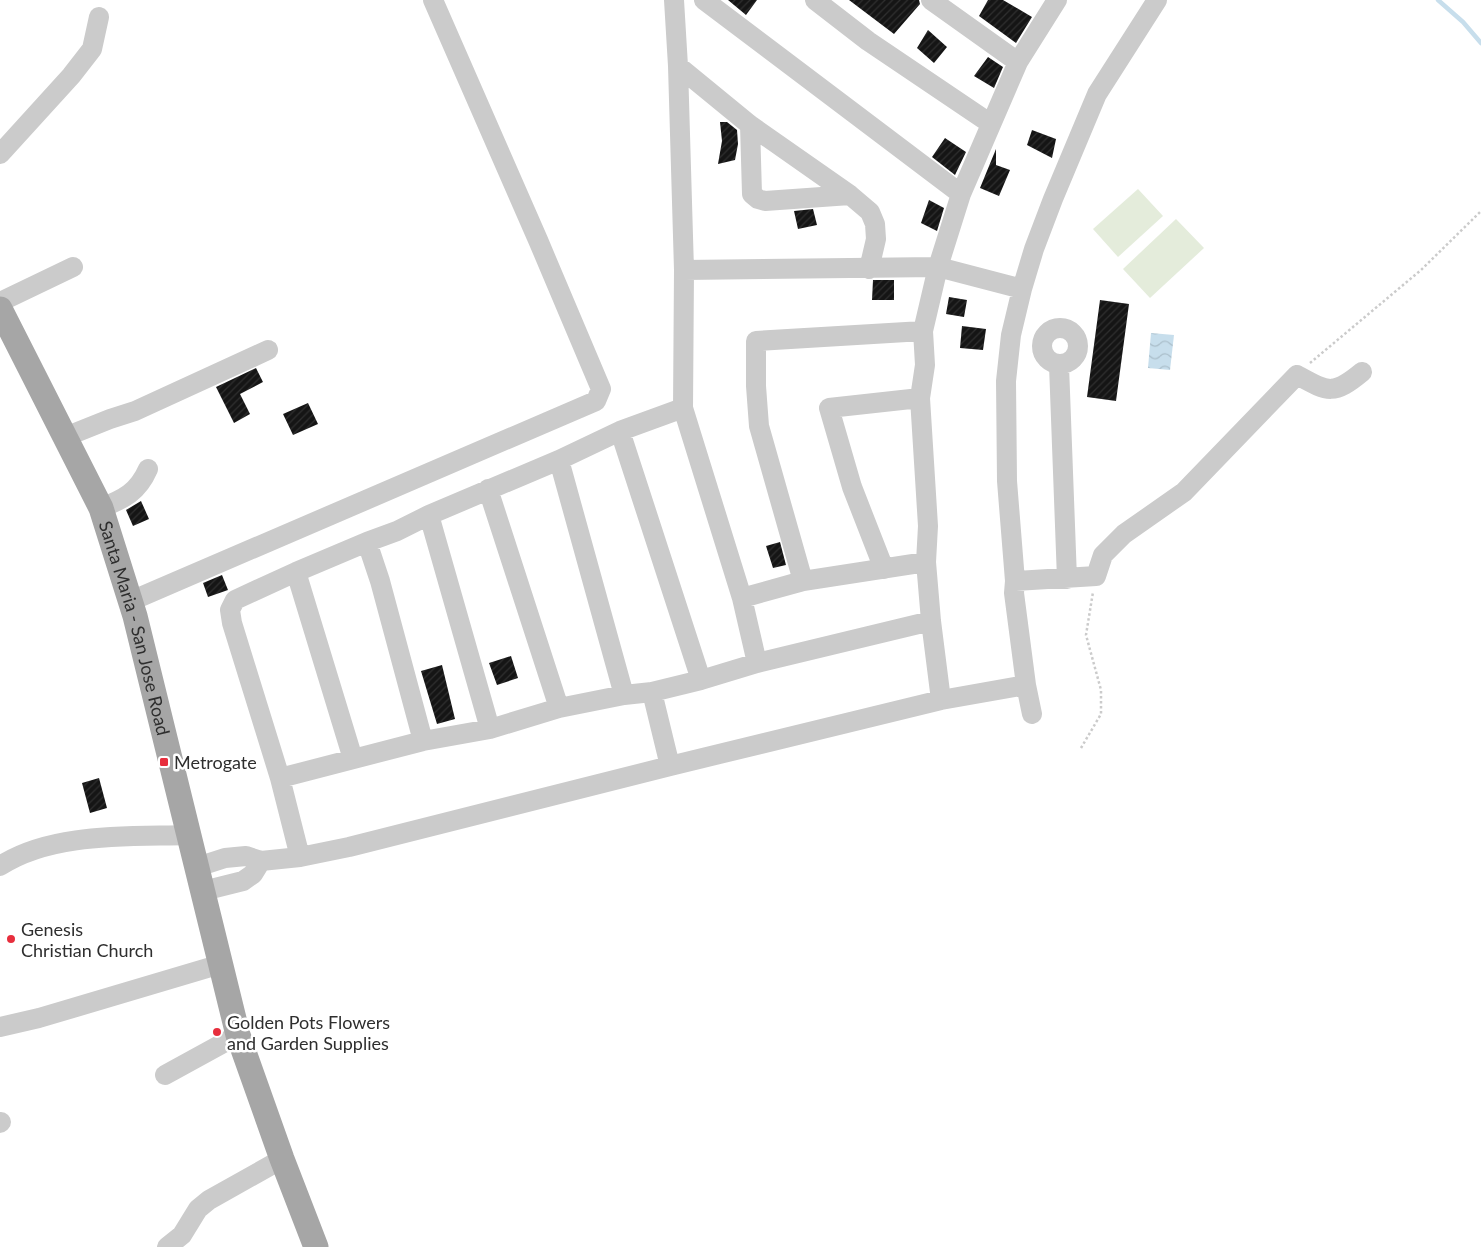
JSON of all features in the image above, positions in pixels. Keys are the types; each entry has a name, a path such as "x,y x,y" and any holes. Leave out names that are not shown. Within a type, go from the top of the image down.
{"main road":[{"name":"Santa Maria - San Jose Road","path":"0,309 101,508 130,601 238,1035 282,1159 316,1247"}],"street":[{"path":"130,601 596,401 602,389 433,0"},
{"path":"674,0 678,66 684,270 683,408 742,598 757,663"},
{"path":"704,0 961,194"},
{"path":"815,0 868,41 991,124"},
{"path":"931,0 1018,62"},
{"path":"1032,714 1026,685 1014,593 1015,581 1007,481 1006,381 1011,336 1034,249 1077,139 1097,94 1157,0"},
{"path":"941,700 930,622 926,562 928,526 920,398 925,365 924,331 938,267 961,194 1018,62 1054,1"},
{"path":"0,154 71,76 92,49 100,17"},
{"path":"678,66 750,125 850,195 870,212 875,224 876,239 869,269"},
{"path":"750,125 752,194 758,199 765,201 850,195"},
{"path":"0,302 73,267"},
{"path":"684,270 938,267 1022,289"},
{"path":"1060,328 1066,329 1076,337 1078,350 1075,356 1066,364 1059,365 1048,360 1044,355 1042,343 1048,332 1060,328"},
{"path":"803,581 759,426 756,386 756,341 924,331"},
{"path":"1011,336 1042,343"},
{"path":"65,437 135,411 268,350"},
{"path":"1059,365 1067,579"},
{"path":"1015,581 1096,576 1104,555 1124,534 1184,492 1297,375 1321,388 1336,389 1346,385 1362,372"},
{"path":"884,569 852,487 829,408 920,398"},
{"path":"300,858 280,778 232,623 230,610 235,600 296,572 397,531 429,514 559,460 620,431 683,408"},
{"path":"620,431 701,680"},
{"path":"559,460 624,695"},
{"path":"101,508 122,500 133,492 143,480 148,469"},
{"path":"488,489 559,708"},
{"path":"429,514 490,729"},
{"path":"367,542 380,581 423,741"},
{"path":"742,598 803,581 926,562"},
{"path":"296,572 353,759"},
{"path":"280,778 423,741 490,729 559,708 624,695 652,692 757,663 930,622"},
{"path":"197,866 225,858 246,856 261,861 300,858 349,848 670,766 941,700 1026,685"},
{"path":"652,692 670,766"},
{"path":"0,866 22,854 78,839 189,835"},
{"path":"203,891 243,881 253,874 261,861"},
{"path":"0,1027 39,1018 220,964"},
{"path":"164,1075 238,1035"},
{"path":"167,1247 182,1235 198,1209 209,1200 282,1159"}],"path":[{"path":"1297,375 1422,270 1481,211"},
{"path":"1081,748 1101,714 1101,690 1086,636 1096,576"}],"green space":[{"path":"1138,189 1163,216 1118,257 1093,229"},
{"path":"1176,219 1204,248 1150,298 1123,269"}],"water":[{"path":"1151,333 1174,335 1170,370 1148,368"}],"building":[{"path":"728,0 757,0 746,15"},
{"path":"849,0 919,0 920,4 894,34"},
{"path":"988,0 1003,0 1032,17 1016,43 979,16"},
{"path":"928,30 947,47 934,63 917,48"},
{"path":"988,57 1003,67 994,88 974,76"},
{"path":"720,122 727,122 737,130 738,144 735,160 718,164 722,141"},
{"path":"1032,130 1056,139 1052,158 1027,145"},
{"path":"945,138 966,152 955,175 932,157"},
{"path":"996,149 996,165 1010,170 999,196 980,188"},
{"path":"929,200 944,208 937,231 921,223"},
{"path":"813,209 817,225 798,229 794,211"},
{"path":"873,280 894,280 894,300 872,300"},
{"path":"949,297 967,300 964,317 946,314"},
{"path":"1100,300 1129,304 1116,401 1087,397"},
{"path":"962,326 986,329 983,350 960,348"},
{"path":"256,368 263,382 240,394 250,414 234,423 216,387"},
{"path":"308,403 318,424 293,435 283,414"},
{"path":"141,501 149,519 133,526 126,510"},
{"path":"780,542 786,565 773,568 766,546"},
{"path":"222,575 228,590 208,597 203,583"},
{"path":"511,656 518,678 497,685 489,663"},
{"path":"442,665 455,719 437,724 421,671"},
{"path":"99,778 107,808 90,813 82,783"}],"waterway":[{"path":"1438,0 1463,22 1481,43"}],"place":[{"name":"Metrogate","path":"164,762"},
{"name":"Genesis Christian Church","path":"11,939"},
{"name":"Golden Pots Flowers and Garden Supplies","path":"217,1032"}]}
